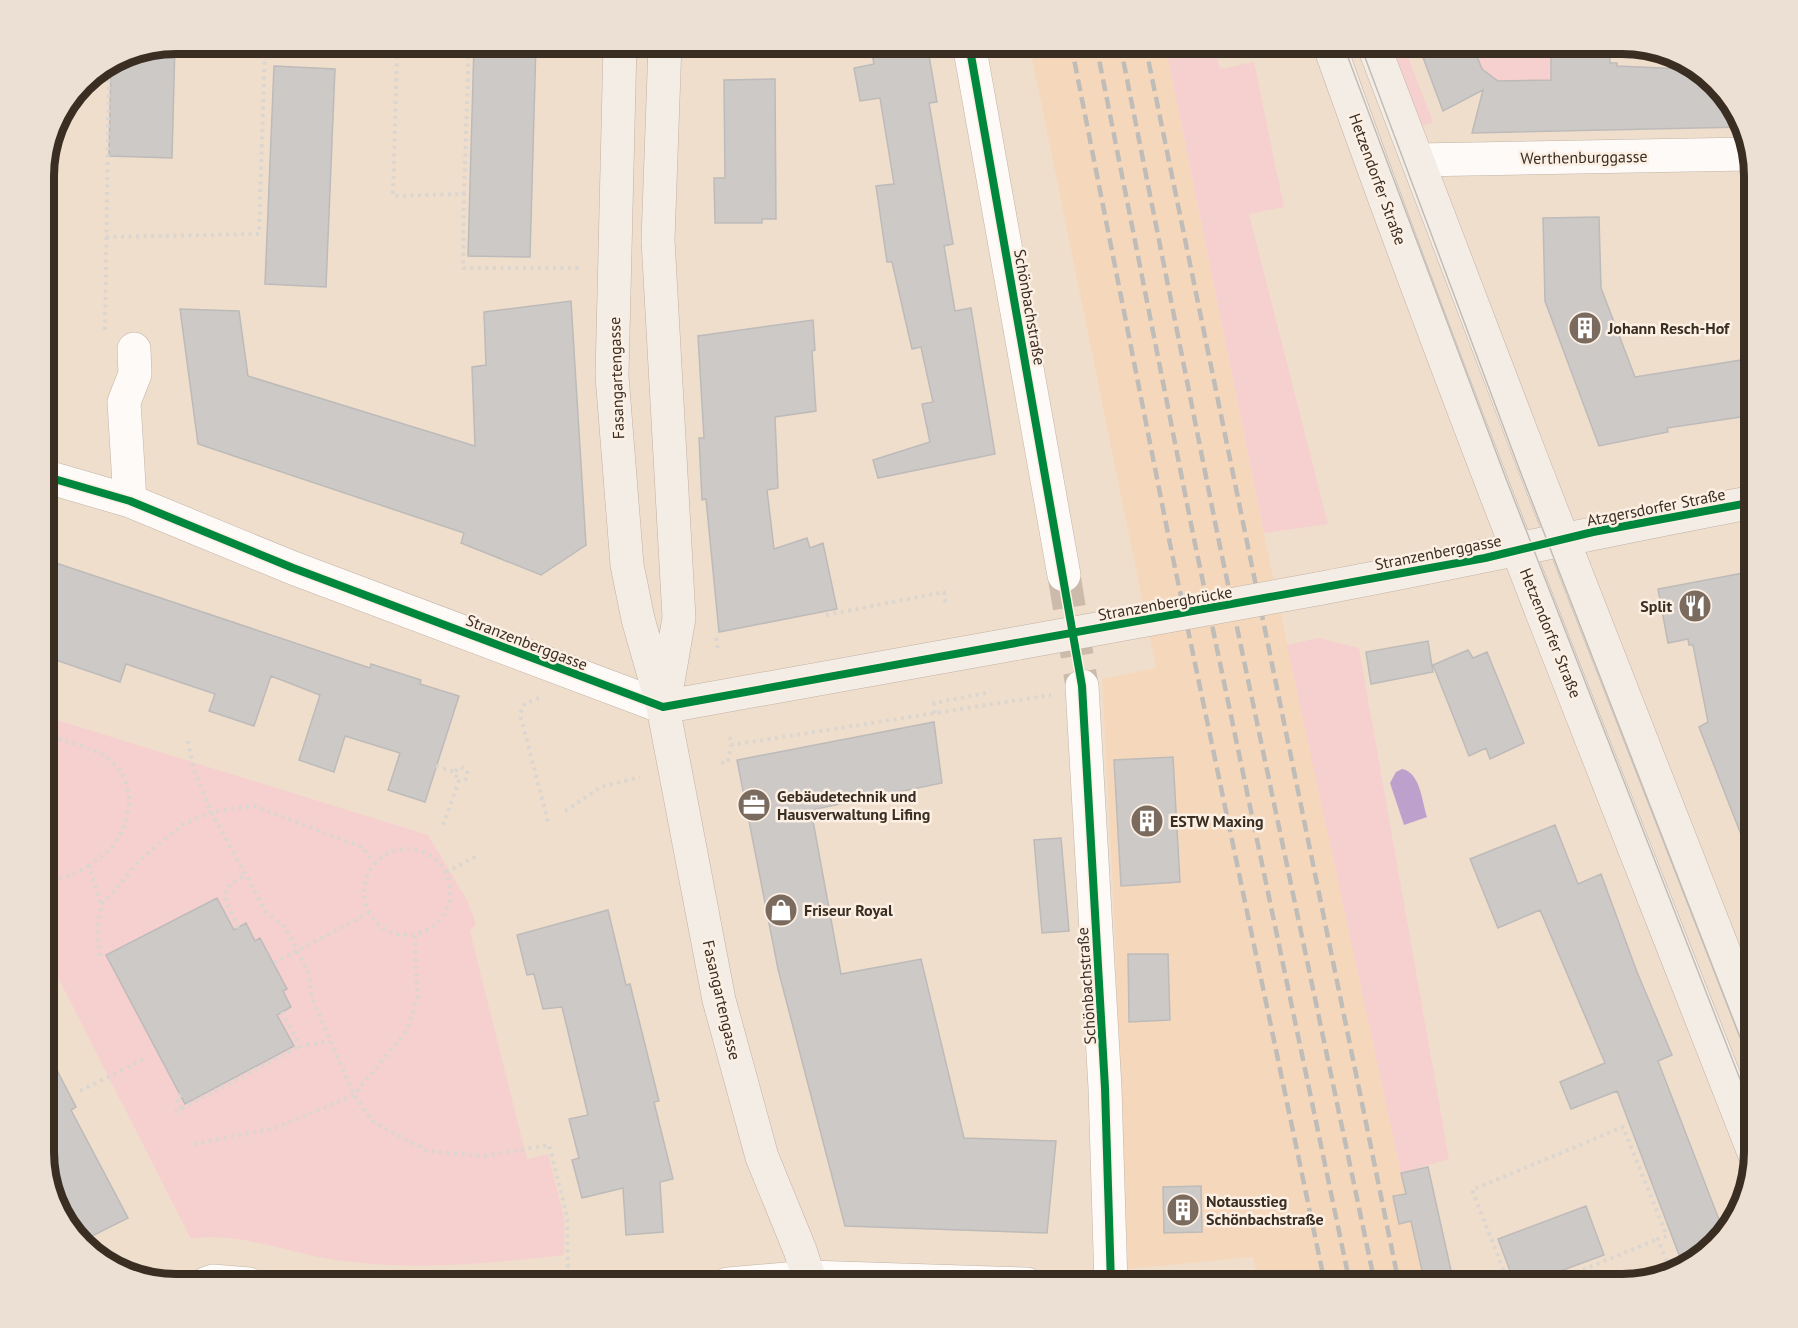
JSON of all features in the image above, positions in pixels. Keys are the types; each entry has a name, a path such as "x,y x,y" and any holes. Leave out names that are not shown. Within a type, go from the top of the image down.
{"main road":[{"name":"Fasangartengasse","path":"620,54 612,376 627,565 638,619 663,706 719,1000 762,1157 807,1274"},
{"name":"Fasangartengasse","path":"663,706 679,618 658,240 665,54"},
{"name":"Hetzendorfer Straße","path":"1333,54 1485,470 1744,1127"},
{"path":"1377,54 1563,539 1744,1000"},
{"name":"Atzgersdorfer Straße","path":"1563,539 1744,504"},
{"name":"Stranzenberggasse","path":"1317,589 1518,550 1563,539"},
{"name":"Stranzenbergbrücke","path":"663,706 1317,589"}],"street":[{"name":"Schönbachstraße","path":"971,54 1064,575"},
{"name":"Werthenburggasse","path":"1418,160 1742,154"},
{"path":"130,501 124,402 135,374 134,349"},
{"name":"Stranzenberggasse","path":"54,479 130,501 293,568 663,706"},
{"name":"Schönbachstraße","path":"1072,689 1106,1088 1111,1274"}],"path":[{"path":"106,237 258,234 264,54"},
{"path":"397,54 393,196 464,194"},
{"path":"469,54 463,268 581,268"},
{"path":"109,75 104,350 134,349"},
{"path":"826,615 944,592 946,606"},
{"path":"716,638 718,651"},
{"path":"731,746 1072,689"},
{"path":"935,713 934,703 991,692"},
{"path":"542,696 525,704 520,714 548,822"},
{"path":"54,737 107,758 125,777 130,797 126,821 110,848 89,866 64,878 54,878"},
{"path":"721,763 728,762 730,737"},
{"path":"188,741 194,767 211,812 266,912 285,927 309,974 312,998 354,1095 372,1121 427,1151 485,1155 549,1145 567,1216 568,1274"},
{"path":"436,766 454,772 459,781 443,825"},
{"path":"454,772 460,767 466,769 468,775 465,780 459,781"},
{"path":"565,811 601,787 640,777"},
{"path":"101,906 140,860 182,825 211,812 254,806 362,847 375,863"},
{"path":"398,849 412,849 438,860 446,872 451,885 447,912 439,923 415,936 388,932 369,914 363,887 375,863 386,854 398,849"},
{"path":"446,872 477,856"},
{"path":"89,866 101,906 97,930 100,956"},
{"path":"238,928 224,896 230,884 245,875"},
{"path":"274,963 369,914"},
{"path":"194,1144 275,1128 354,1095 407,1030 417,998 415,936"},
{"path":"282,1012 300,1046"},
{"path":"175,1112 300,1046 330,1041"},
{"path":"80,1091 146,1058"},
{"path":"181,1095 176,1098 182,1109"},
{"path":"1505,1274 1472,1190 1623,1127 1667,1236 1572,1274"},
{"path":"1658,1239 1668,1265"}],"shaded area":[{"path":"1031,54 1167,54 1266,544 1401,1172 1428,1167 1452,1274 1257,1274 1253,1257 1128,1269 1102,679 1156,668"},
{"path":"1167,54 1216,54 1220,69 1254,62 1284,207 1249,214 1328,524 1264,533"},
{"path":"1378,54 1407,54 1433,122 1408,132"},
{"path":"1476,54 1551,54 1551,57 1590,54 1591,64 1586,69 1550,70 1551,80 1498,81 1482,69"},
{"path":"1318,638 1359,648 1449,1159 1401,1173 1287,645"},
{"path":"54,719 428,835 467,900 476,924 470,931 527,1159 548,1154 564,1217 564,1255 450,1265 364,1263 317,1257 245,1240 209,1237 191,1239 54,970"},
{"path":"1402,769 1408,771 1417,781 1427,817 1404,825 1390,783 1396,772"}],"building":[{"path":"175,54 172,158 109,156 111,73 137,60"},
{"path":"474,54 536,54 530,257 468,256"},
{"path":"872,54 929,54 937,102 929,103 953,244 944,246 955,311 971,308 995,454 878,478 873,460 930,442 922,404 933,402 921,347 912,349 892,262 887,262 876,186 894,184 880,98 860,101 854,68 874,64"},
{"path":"1422,54 1476,54 1482,69 1498,81 1551,80 1551,54 1610,54 1610,63 1617,63 1617,66 1683,70 1696,79 1719,102 1733,127 1472,133 1483,90 1443,111"},
{"path":"274,66 335,69 326,287 265,284"},
{"path":"775,79 776,219 762,219 762,223 715,223 714,178 725,178 724,80"},
{"name":"Johann Resch-Hof","path":"1599,217 1601,288 1635,377 1744,360 1744,416 1667,428 1668,432 1599,446 1545,301 1543,218"},
{"path":"571,301 586,545 541,575 461,543 464,533 198,444 180,309 239,311 248,376 475,446 472,367 486,365 484,312"},
{"path":"813,320 815,350 812,351 816,411 775,417 778,488 767,490 774,549 807,538 810,548 823,543 837,609 719,632 706,499 702,500 699,438 704,438 698,336"},
{"path":"54,562 370,668 371,664 421,680 420,684 459,696 425,802 388,790 400,753 345,736 334,772 299,760 320,695 271,676 254,726 209,711 215,694 126,664 120,682 54,659"},
{"path":"1744,573 1744,842 1699,727 1708,722 1693,645 1689,645 1688,639 1668,643 1658,589"},
{"path":"1428,641 1433,672 1371,684 1366,652"},
{"path":"1468,650 1473,658 1487,652 1524,743 1490,759 1486,748 1469,756 1433,665"},
{"path":"934,722 942,783 811,810 841,974 921,959 964,1138 1056,1141 1047,1233 845,1226 778,969 737,760"},
{"name":"ESTW Maxing","path":"1173,757 1180,882 1121,886 1114,760"},
{"path":"1555,825 1578,884 1601,874 1637,972 1672,1055 1658,1061 1721,1224 1702,1244 1680,1258 1617,1091 1571,1109 1560,1082 1605,1063 1540,910 1498,928 1470,859"},
{"path":"1061,838 1069,931 1042,933 1034,840"},
{"path":"217,898 234,930 246,923 255,941 260,938 287,989 283,991 291,1007 277,1015 294,1046 185,1104 106,955"},
{"path":"608,910 626,985 630,984 659,1101 654,1102 673,1179 660,1182 663,1232 626,1235 623,1188 582,1198 572,1160 579,1158 569,1119 588,1115 562,1007 543,1009 534,974 527,975 517,935"},
{"path":"1128,954 1168,954 1170,1020 1129,1022"},
{"path":"54,1064 76,1107 71,1110 128,1218 89,1237 70,1213 63,1199 54,1160"},
{"path":"1428,1167 1452,1274 1423,1274 1411,1221 1399,1224 1393,1196 1406,1194 1401,1173"},
{"name":"Notausstieg Schönbachstraße","path":"1201,1186 1202,1232 1164,1233 1163,1187"},
{"path":"1586,1206 1604,1255 1552,1274 1511,1274 1498,1239"}],"tunnel":[{"path":"1064,575 1082,686"}],"tram line":[{"path":"1347,54 1505,476 1744,1089"},
{"path":"1364,54 1520,471 1744,1047"}],"railway":[{"path":"1073,54 1170,544 1323,1274"},
{"path":"1098,54 1194,539 1348,1274"},
{"path":"1122,54 1218,537 1373,1274"},
{"path":"1147,54 1397,1274"}],"cycle path":[{"path":"971,54 1082,686 1105,1088 1111,1274"},
{"path":"54,479 130,501 293,568 663,707 1485,558 1593,532 1744,504"}],"place":[{"name":"Johann Resch-Hof","path":"1585,328"},
{"name":"Split","path":"1695,606"},
{"name":"Gebäudetechnik und Hausverwaltung Lifing","path":"754,805"},
{"name":"ESTW Maxing","path":"1147,821"},
{"name":"Friseur Royal","path":"781,910"},
{"name":"Notausstieg Schönbachstraße","path":"1183,1210"}]}
